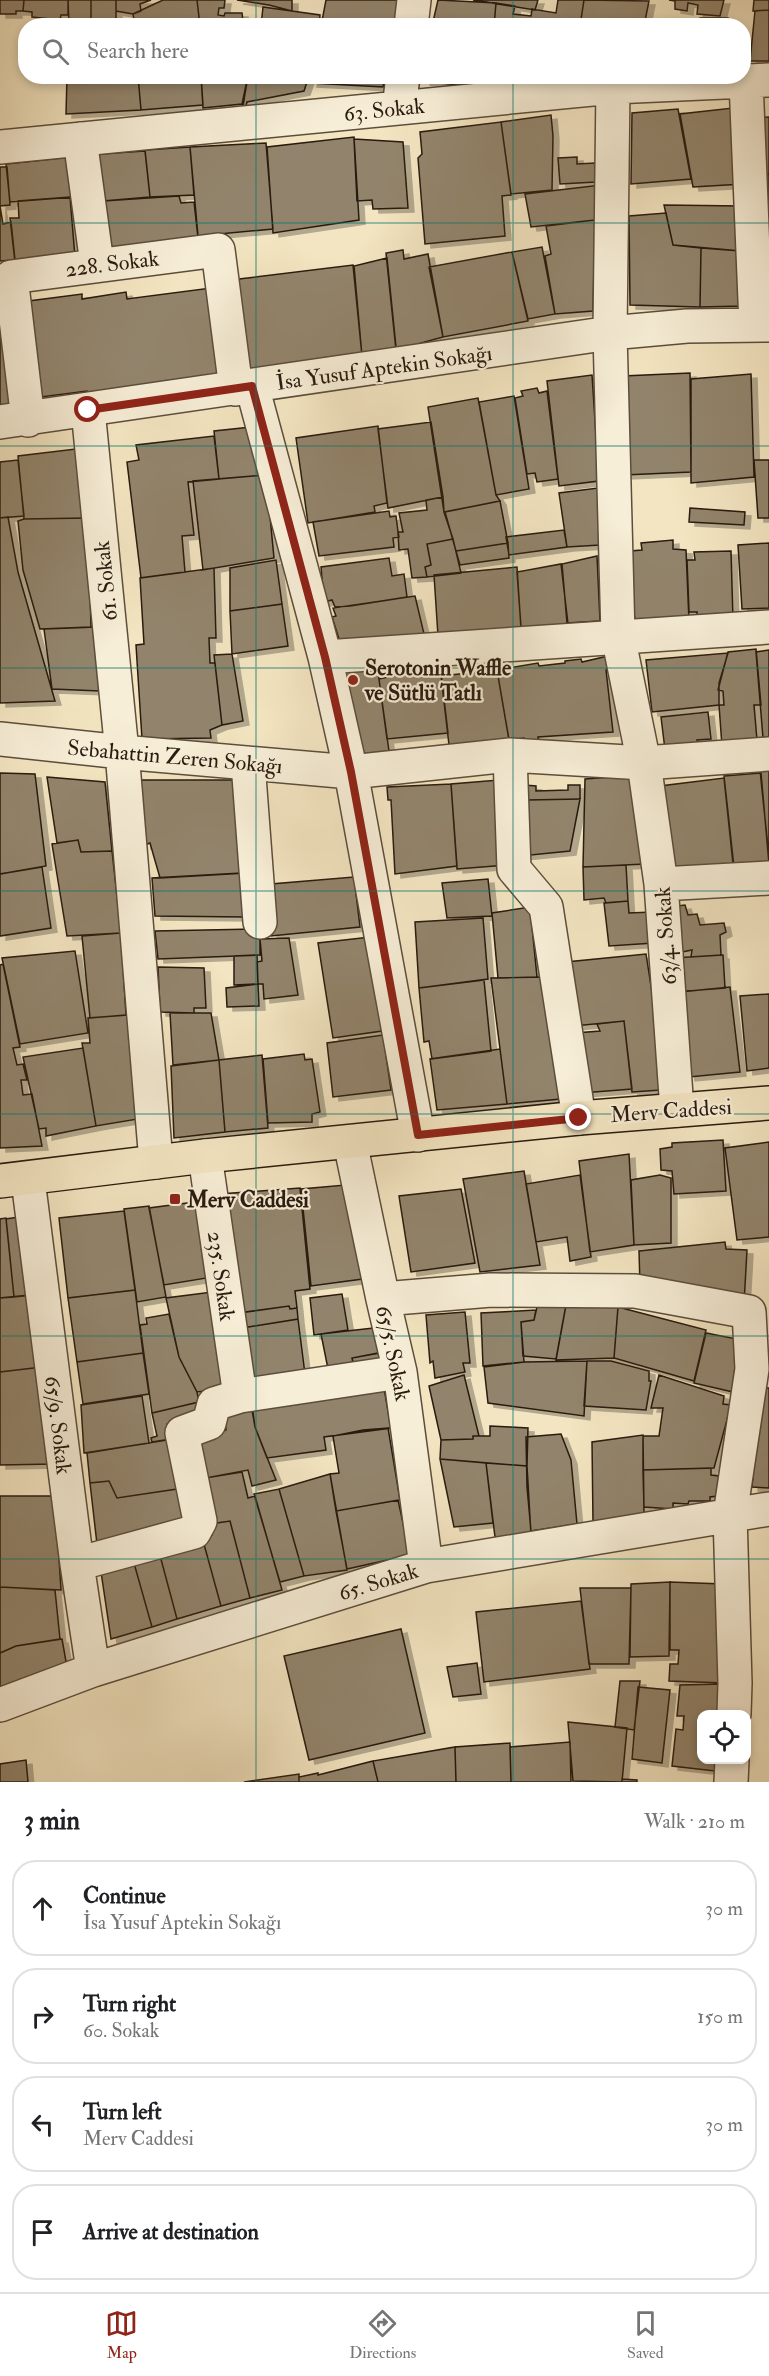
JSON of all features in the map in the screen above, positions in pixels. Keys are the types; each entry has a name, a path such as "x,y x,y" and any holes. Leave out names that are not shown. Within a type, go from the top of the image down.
{"main road":[{"name":"Merv Caddesi","path":"14,1180 205,1156 579,1118 769,1103"}],"street":[{"path":"412,18 414,0"},
{"path":"758,81 763,325"},
{"name":"63. Sokak","path":"0,147 80,139 401,92 686,84"},
{"name":"63/4. Sokak","path":"613,87 610,333 618,636 644,763 661,884 677,1110"},
{"path":"80,139 97,264"},
{"name":"228. Sokak","path":"14,421 11,276 218,250 244,388"},
{"name":"İsa Yusuf Aptekin Sokağı","path":"14,421 610,333 687,326 763,325"},
{"path":"244,388 325,657 351,772 418,1135"},
{"name":"61. Sokak","path":"88,410 122,752 156,1162"},
{"path":"325,657 769,627"},
{"name":"Sebahattin Zeren Sokağı","path":"0,739 351,772 510,755 644,763 769,754"},
{"path":"510,755 514,869 546,907 579,1118"},
{"path":"248,763 260,922"},
{"path":"661,884 769,878"},
{"name":"65/5. Sokak","path":"350,1142 400,1372 426,1566"},
{"name":"235. Sokak","path":"205,1156 240,1396"},
{"name":"65/9. Sokak","path":"14,1180 93,1670"},
{"path":"383,1299 491,1290 635,1291 749,1312 760,1369 730,1515 734,1710"},
{"path":"77,1564 194,1532 200,1521 182,1433 209,1423 214,1404 240,1396 400,1372"},
{"name":"65. Sokak","path":"0,1705 93,1670 426,1566 769,1509"},
{"path":"731,1782 732,1764"}],"building":[{"path":"0,0 24,0 23,11 16,11 16,14 0,14"},
{"path":"24,0 68,0 68,15 61,15 60,18 32,17 32,12 23,11"},
{"path":"68,0 91,0 91,18 69,18"},
{"path":"91,0 116,0 116,18 91,18"},
{"path":"116,0 151,0 140,4 141,11 133,14 116,11"},
{"path":"163,0 197,0 199,18 134,18 133,14"},
{"path":"197,0 225,0 224,8 219,8 218,15 242,13 243,18 199,18"},
{"path":"237,0 292,0 292,11 269,5"},
{"path":"326,0 398,0 395,18 323,18"},
{"path":"438,0 496,3 495,18 434,18"},
{"path":"473,0 538,0 535,10"},
{"path":"558,0 584,0 581,18 495,18 496,3 515,6 513,14 531,16 532,9 556,13"},
{"path":"584,0 649,1 646,18 581,18"},
{"path":"669,0 724,0 720,16 697,14 698,5 688,3 687,11 675,9 675,1"},
{"path":"754,0 769,0 769,10 753,11"},
{"path":"263,7 320,15 320,18 262,18"},
{"path":"769,10 769,61 751,61 755,11"},
{"path":"67,84 139,84 141,110 66,114"},
{"path":"139,84 202,84 203,105 141,110"},
{"path":"202,84 246,84 242,104 203,108"},
{"path":"247,84 306,84 304,91 247,102 246,106 243,106"},
{"path":"329,84 384,84 383,87"},
{"path":"450,84 514,84 514,88 484,88"},
{"path":"733,108 743,184 693,187 680,114"},
{"path":"678,109 691,179 631,184 632,113"},
{"path":"551,115 552,190 511,194 501,122"},
{"path":"769,117 769,174 757,176 754,118"},
{"path":"501,122 511,195 502,196 505,236 425,244 418,158 422,154 420,132"},
{"path":"354,137 359,220 273,233 267,147"},
{"path":"354,139 403,142 408,208 373,209 372,200 357,201"},
{"path":"266,143 273,229 198,236 190,147"},
{"path":"190,147 194,195 150,197 145,150"},
{"path":"145,151 150,197 103,201 98,154"},
{"path":"70,157 73,197 10,202 6,164"},
{"path":"577,157 577,164 595,163 596,182 560,184 558,158"},
{"path":"0,167 7,167 10,205 0,206"},
{"path":"769,174 769,205 768,218 759,175"},
{"path":"601,185 595,220 531,227 525,194"},
{"path":"179,196 181,203 194,202 198,238 110,258 103,201"},
{"path":"70,197 75,257 15,262 10,218 19,218 18,201"},
{"path":"664,205 741,206 741,251 673,245"},
{"path":"0,206 3,224 11,222 15,260 0,261"},
{"path":"666,213 673,245 701,248 700,307 630,305 629,216"},
{"path":"595,220 593,311 555,314 545,256 551,254 546,226"},
{"path":"542,247 555,314 528,319 512,252"},
{"path":"701,248 741,251 742,306 700,307"},
{"path":"403,250 404,259 428,254 443,337 396,350 386,253"},
{"path":"512,252 528,321 443,337 429,267"},
{"path":"387,258 396,347 362,356 354,266"},
{"path":"353,265 362,356 246,373 231,280"},
{"path":"211,288 226,383 88,397 87,391 33,398 21,302 82,294 82,299 126,292 127,299"},
{"path":"0,307 14,411 0,412"},
{"path":"690,373 691,472 624,475 623,376"},
{"path":"751,374 754,477 691,483 691,379"},
{"path":"592,375 599,481 559,486 547,381"},
{"path":"537,388 539,393 547,391 558,479 537,482 535,473 527,474 515,398 523,396 521,391"},
{"path":"514,396 529,489 496,495 479,402"},
{"path":"478,398 496,495 500,501 444,512 428,407"},
{"path":"431,422 443,497 388,508 378,429"},
{"path":"260,426 266,475 219,479 214,431"},
{"path":"378,426 387,503 374,506 375,512 308,523 296,438"},
{"path":"214,436 219,479 188,482 194,535 182,536 185,572 141,578 127,462 139,460 136,445"},
{"path":"84,448 88,518 24,519 18,456"},
{"path":"18,460 24,516 0,518 0,462"},
{"path":"754,460 769,460 769,518 758,518"},
{"path":"266,475 274,558 203,570 193,481"},
{"path":"598,488 600,545 567,547 559,493"},
{"path":"443,497 444,512 453,539 427,544 431,565 425,567 427,577 412,578 408,549 399,550 398,532 403,532 399,513 427,510 426,500"},
{"path":"500,501 508,543 456,551 445,512"},
{"path":"690,508 745,512 744,525 689,522"},
{"path":"389,511 390,517 396,516 399,537 393,538 394,547 319,556 313,522"},
{"path":"8,517 18,572 55,701 0,703 0,518"},
{"path":"88,518 91,627 40,629 23,570 18,521"},
{"path":"564,530 567,547 509,555 506,537"},
{"path":"453,539 461,573 427,577 425,567 431,565 427,544"},
{"path":"673,540 673,549 686,550 689,621 635,625 630,551 642,550 641,543"},
{"path":"508,543 509,558 460,565 456,551"},
{"path":"769,543 769,608 742,609 738,545"},
{"path":"731,551 733,620 697,620 697,612 689,612 687,560 695,560 694,552"},
{"path":"597,556 600,621 567,623 562,564"},
{"path":"389,558 392,576 404,574 407,597 335,607 332,600 324,602 321,567"},
{"path":"276,560 282,604 230,611 230,568"},
{"path":"561,564 568,624 521,627 517,572"},
{"path":"517,567 521,629 438,636 434,575"},
{"path":"214,568 216,638 209,638 210,663 215,663 222,725 210,730 211,738 142,739 136,645 144,644 140,578"},
{"path":"415,596 425,638 341,645 332,617 336,616 333,608"},
{"path":"282,604 288,646 232,654 230,611"},
{"path":"97,627 100,691 52,689 44,629"},
{"path":"756,649 761,705 754,705 757,740 722,746 719,705 724,705 723,691 718,690 728,652"},
{"path":"769,650 769,738 763,738 756,652"},
{"path":"728,653 719,683 719,705 652,712 646,660"},
{"path":"232,654 243,721 222,725 214,655"},
{"path":"608,656 608,669 606,670 613,732 538,737 539,741 524,742 524,738 509,740 497,670 538,663 539,666 581,659 582,662"},
{"path":"377,665 389,751 361,754 342,667"},
{"path":"497,670 509,740 449,745 441,676"},
{"path":"441,672 448,733 387,739 379,679 397,675"},
{"path":"708,712 711,739 697,740 700,754 666,758 661,717"},
{"path":"769,769 769,857 760,770"},
{"path":"0,773 35,774 46,866 0,874"},
{"path":"761,773 769,864 734,867 724,776"},
{"path":"636,775 645,864 583,867 585,779"},
{"path":"47,777 105,782 112,851 81,852 78,840 57,843"},
{"path":"724,778 733,864 669,869 660,786"},
{"path":"140,780 241,780 246,873 160,878 150,843 145,845"},
{"path":"499,780 507,865 457,869 451,784"},
{"path":"451,784 457,866 395,874 391,800 388,800 387,787"},
{"path":"524,785 536,786 536,791 568,790 568,785 580,785 580,799 527,800"},
{"path":"580,799 570,851 521,856 527,800"},
{"path":"78,840 81,852 112,851 121,933 67,936 52,844"},
{"path":"626,865 628,901 606,903 604,898 584,900 583,867"},
{"path":"42,867 51,928 0,936 0,874"},
{"path":"241,873 244,917 155,916 152,878"},
{"path":"354,877 360,927 271,936 271,884"},
{"path":"488,879 492,916 447,918 442,883"},
{"path":"628,901 629,913 652,912 654,943 609,946 604,903"},
{"path":"685,905 688,915 697,914 700,925 724,923 726,932 720,935 721,955 691,957 692,950 672,954 669,907"},
{"path":"530,907 537,977 498,978 492,913"},
{"path":"483,918 488,979 419,988 415,922"},
{"path":"260,929 260,955 158,959 155,931"},
{"path":"121,933 126,1015 90,1018 82,936"},
{"path":"370,937 382,1031 333,1038 318,943"},
{"path":"289,938 298,995 264,999 263,984 258,984 257,962 262,961 260,939"},
{"path":"75,951 88,1033 20,1044 2,958"},
{"path":"646,954 666,1082 661,1090 632,1092 624,1021 574,1026 566,962"},
{"path":"257,955 258,984 234,985 234,956"},
{"path":"723,955 725,988 674,992 673,958"},
{"path":"3,964 20,1047 13,1048 17,1065 23,1064 27,1080 21,1080 23,1095 32,1094 42,1146 0,1148 0,965"},
{"path":"158,967 204,968 206,1008 194,1008 194,1013 160,1012"},
{"path":"546,977 561,1099 507,1104 491,978"},
{"path":"484,980 491,1051 432,1059 429,1041 424,1042 419,988"},
{"path":"258,984 259,1006 227,1007 226,988"},
{"path":"730,987 740,1072 689,1077 680,992"},
{"path":"769,994 769,1068 747,1071 740,996"},
{"path":"170,1013 211,1013 219,1060 173,1065"},
{"path":"128,1015 138,1119 96,1126 82,1043 90,1043 88,1018"},
{"path":"624,1021 632,1089 582,1093 575,1033 600,1031 597,1024"},
{"path":"383,1035 391,1090 333,1097 327,1043"},
{"path":"83,1048 96,1126 46,1136 46,1128 39,1129 23,1057"},
{"path":"500,1049 507,1104 437,1110 430,1059"},
{"path":"304,1054 305,1060 312,1059 320,1112 312,1114 312,1122 268,1123 263,1059"},
{"path":"262,1055 268,1128 225,1132 219,1060"},
{"path":"219,1060 225,1132 174,1138 171,1066"},
{"path":"723,1140 726,1191 674,1194 672,1171 661,1170 660,1149 672,1147 672,1143"},
{"path":"769,1142 769,1237 737,1240 725,1148"},
{"path":"629,1154 634,1245 590,1252 579,1161"},
{"path":"524,1171 540,1265 480,1272 463,1179"},
{"path":"580,1175 591,1257 570,1261 567,1237 536,1242 526,1184"},
{"path":"660,1175 671,1178 671,1243 634,1245 631,1180"},
{"path":"357,1184 370,1278 311,1286 301,1189"},
{"path":"300,1188 310,1289 295,1291 297,1308 290,1309 289,1306 238,1313 220,1194"},
{"path":"461,1189 475,1263 411,1272 399,1196"},
{"path":"202,1201 213,1277 164,1285 149,1208"},
{"path":"149,1206 166,1297 137,1302 124,1209"},
{"path":"124,1211 135,1290 68,1298 59,1218"},
{"path":"25,1216 33,1295 14,1297 6,1219"},
{"path":"6,1218 14,1297 0,1298 0,1219"},
{"path":"725,1242 726,1249 747,1250 744,1304 640,1285 639,1251"},
{"path":"135,1290 143,1353 77,1362 68,1298"},
{"path":"220,1291 235,1387 197,1392 179,1357 166,1298"},
{"path":"342,1294 348,1330 314,1335 310,1298"},
{"path":"29,1295 42,1367 0,1372 0,1298"},
{"path":"566,1305 618,1307 614,1358 556,1360"},
{"path":"566,1305 556,1359 523,1356 521,1322 534,1320 537,1307"},
{"path":"289,1306 290,1309 297,1308 298,1319 242,1328 239,1313"},
{"path":"618,1307 706,1330 694,1381 614,1358"},
{"path":"536,1310 534,1320 521,1322 524,1362 483,1366 481,1313"},
{"path":"465,1312 470,1363 463,1363 465,1372 435,1378 433,1361 430,1363 426,1315"},
{"path":"169,1314 179,1357 197,1392 199,1402 152,1413 140,1325 147,1324 146,1318"},
{"path":"298,1319 305,1374 248,1383 242,1328"},
{"path":"382,1327 386,1352 352,1358 356,1375 330,1379 321,1334"},
{"path":"706,1333 737,1339 733,1392 694,1383"},
{"path":"388,1351 356,1379 352,1358"},
{"path":"143,1353 149,1394 83,1404 77,1362"},
{"path":"587,1361 611,1361 649,1371 649,1381 651,1381 646,1410 584,1406"},
{"path":"587,1361 584,1416 488,1403 484,1367 524,1362"},
{"path":"42,1367 54,1464 0,1465 0,1372"},
{"path":"464,1375 479,1436 473,1436 473,1439 441,1440 429,1386"},
{"path":"659,1375 724,1396 723,1404 731,1405 714,1468 643,1470 643,1436 659,1436 663,1408 651,1408"},
{"path":"384,1388 391,1428 324,1437 326,1450 267,1458 255,1427 251,1404"},
{"path":"761,1388 769,1388 769,1488 752,1487"},
{"path":"142,1396 149,1443 84,1453 81,1405"},
{"path":"199,1402 203,1418 167,1424 171,1439 152,1442 151,1438 157,1436 152,1413"},
{"path":"252,1405 255,1427 276,1480 252,1486 248,1470 206,1478 192,1441 226,1430 224,1409"},
{"path":"490,1426 528,1428 527,1466 440,1459 441,1440 490,1436"},
{"path":"388,1428 400,1500 336,1511 330,1474 339,1473 333,1436"},
{"path":"561,1434 571,1460 577,1524 531,1531 526,1437"},
{"path":"643,1435 644,1514 593,1522 592,1442"},
{"path":"173,1439 184,1488 117,1498 109,1481 90,1483 87,1453"},
{"path":"440,1459 486,1463 493,1523 454,1527"},
{"path":"486,1463 527,1466 531,1535 495,1537"},
{"path":"711,1468 711,1475 719,1476 718,1496 710,1497 710,1501 689,1501 688,1504 673,1503 673,1509 644,1507 643,1470"},
{"path":"242,1472 248,1498 255,1496 282,1590 250,1598 230,1521 211,1524 199,1479"},
{"path":"330,1474 347,1570 304,1576 279,1489"},
{"path":"109,1481 117,1498 184,1488 190,1528 98,1553 90,1483"},
{"path":"279,1489 304,1576 280,1582 254,1494"},
{"path":"0,1496 55,1496 61,1590 0,1587"},
{"path":"398,1500 410,1555 347,1569 336,1511"},
{"path":"230,1521 250,1598 221,1606 202,1537 212,1535 209,1524"},
{"path":"202,1537 221,1606 177,1619 158,1548"},
{"path":"158,1548 177,1619 152,1627 132,1556"},
{"path":"132,1556 152,1627 111,1639 100,1565"},
{"path":"670,1582 723,1584 724,1683 669,1681 670,1664 678,1664 679,1650 670,1650"},
{"path":"670,1582 669,1656 630,1657 631,1584"},
{"path":"0,1587 55,1590 60,1639 16,1646 0,1653"},
{"path":"580,1588 631,1588 629,1664 589,1664"},
{"path":"581,1601 590,1669 484,1682 476,1612"},
{"path":"401,1629 425,1733 309,1760 284,1656"},
{"path":"62,1639 67,1667 0,1688 0,1653 16,1646"},
{"path":"477,1663 481,1694 453,1697 447,1667"},
{"path":"620,1681 640,1681 634,1730 615,1727"},
{"path":"726,1684 722,1710 697,1710 697,1764 716,1764 715,1771 672,1766 676,1729 683,1730 684,1716 677,1716 680,1685"},
{"path":"638,1687 670,1690 662,1763 632,1759"},
{"path":"568,1722 627,1728 622,1782 573,1781"},
{"path":"570,1742 571,1782 511,1782 510,1747"},
{"path":"510,1743 511,1782 456,1782 455,1747"},
{"path":"455,1747 456,1782 378,1782 373,1761"},
{"path":"26,1760 28,1782 0,1782 0,1764"},
{"path":"373,1761 378,1782 299,1782 299,1777 318,1773 318,1775"},
{"path":"299,1774 299,1782 244,1782"},
{"path":"622,1779 637,1780 637,1782 622,1782"}],"place":[{"name":"Serotonin Waffle ve Sütlü Tatlı","path":"353,680"},
{"name":"Merv Caddesi","path":"175,1199"}],"route":[{"path":"88,410 252,386 325,657 351,772 418,1135 579,1118"}]}
